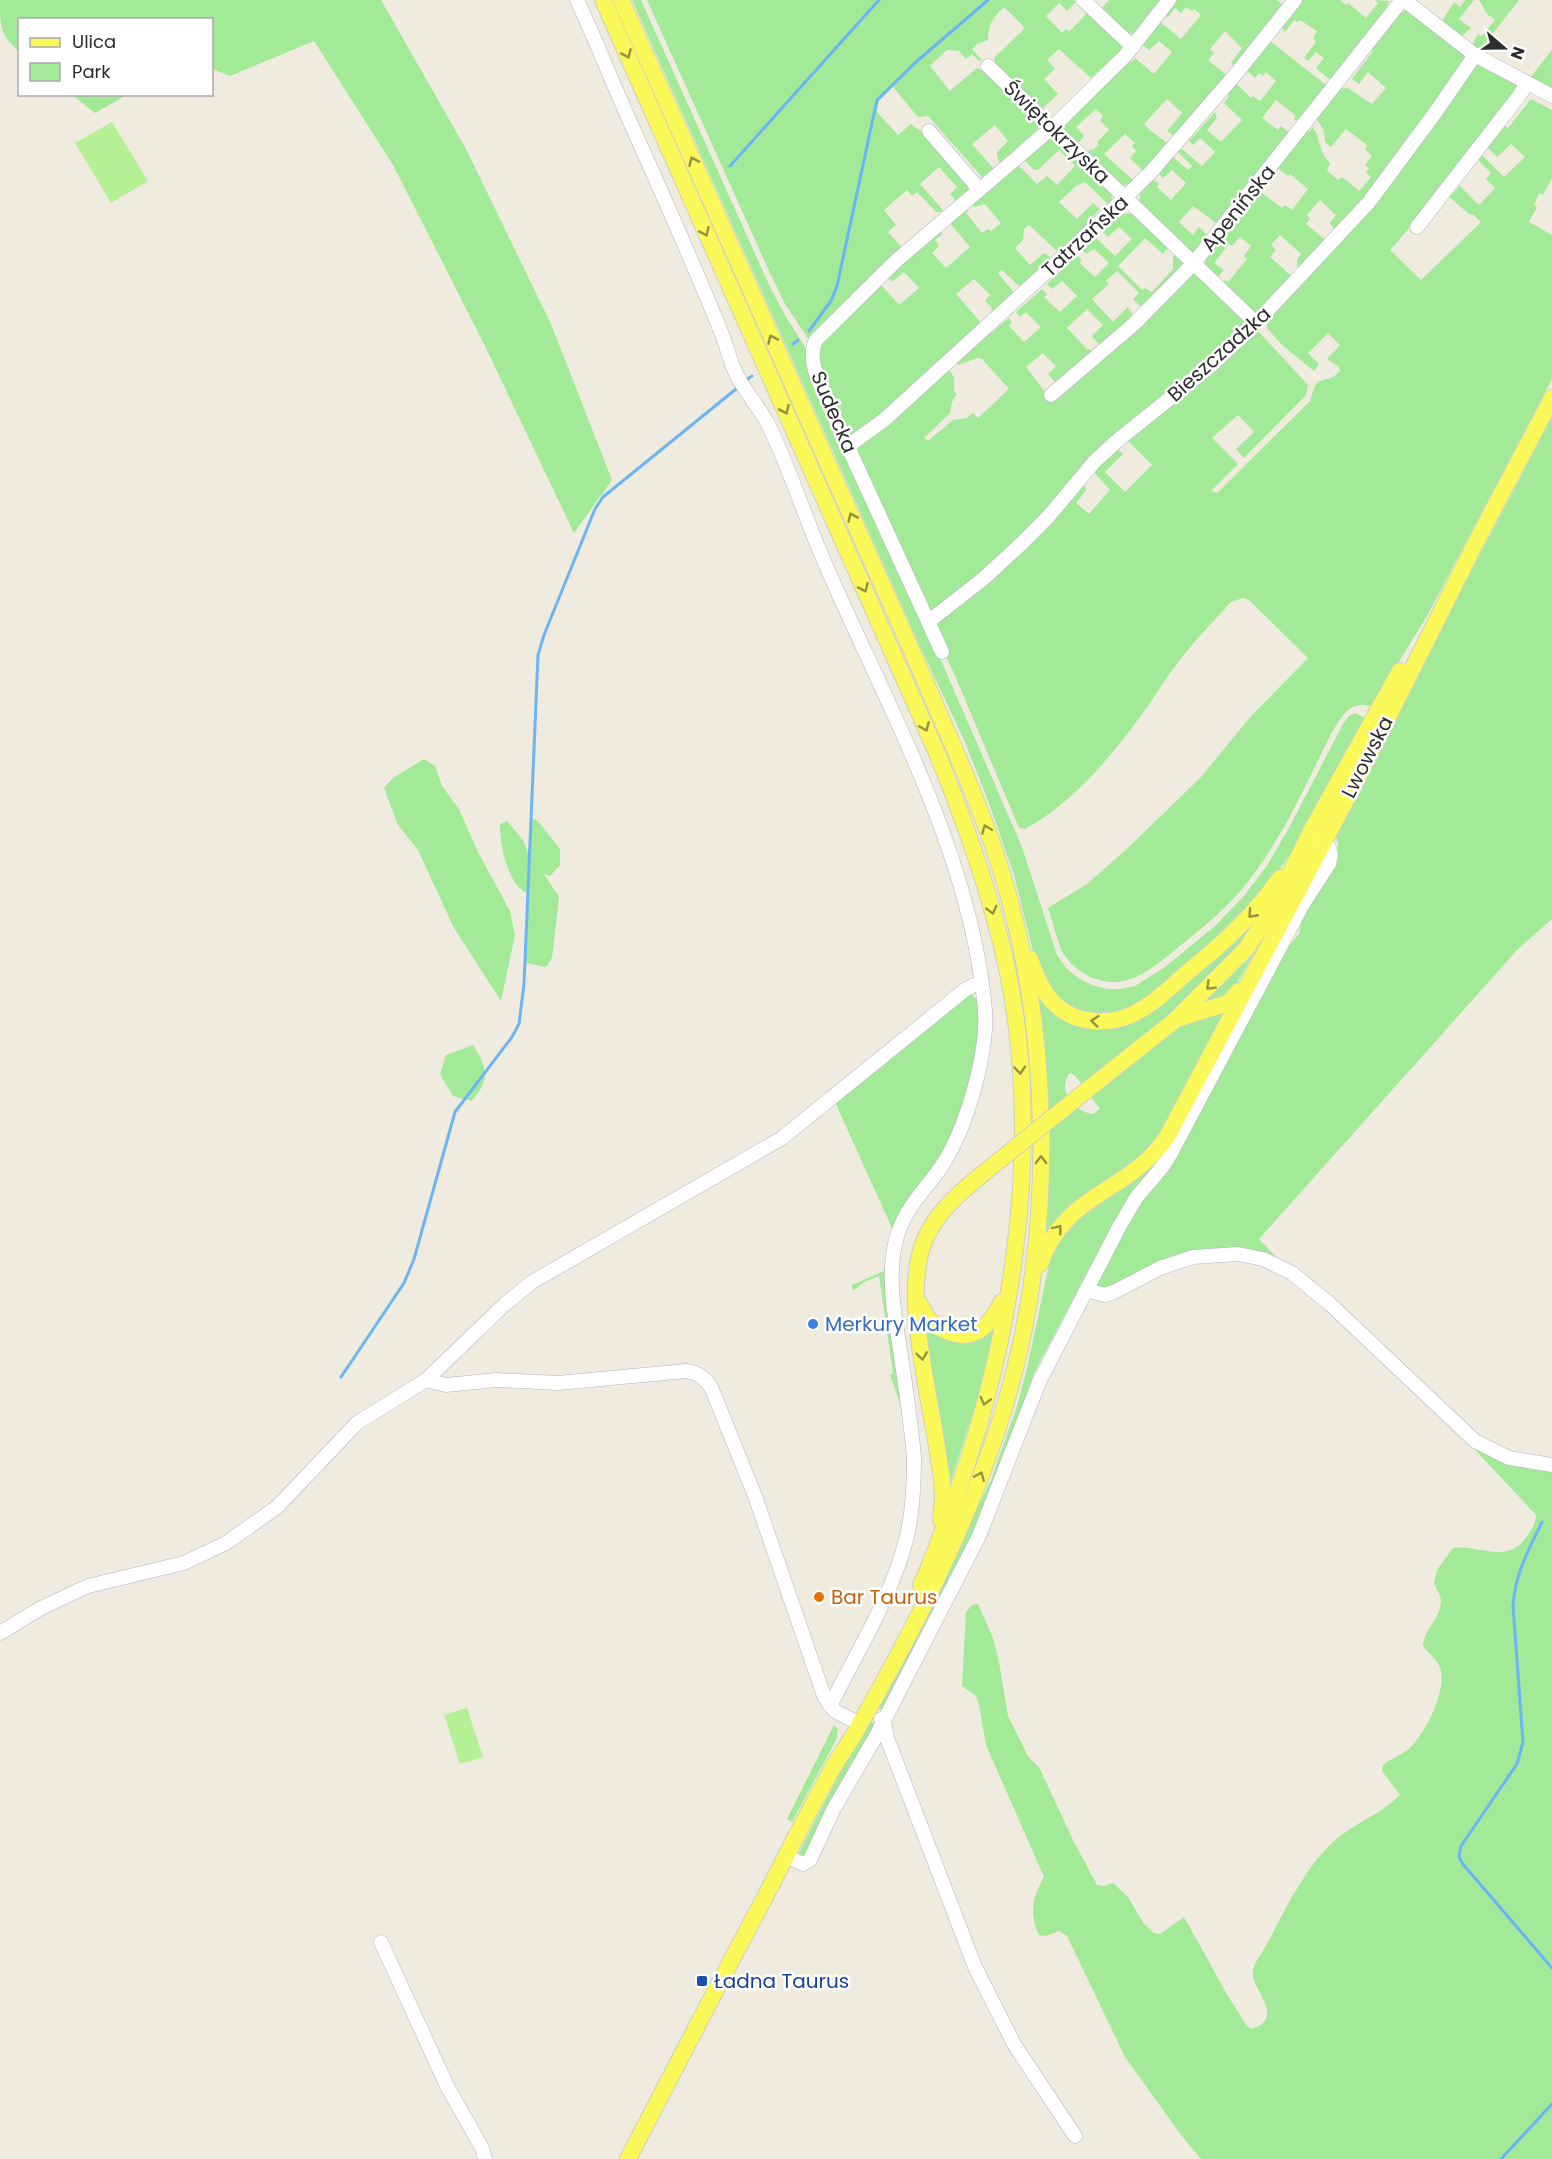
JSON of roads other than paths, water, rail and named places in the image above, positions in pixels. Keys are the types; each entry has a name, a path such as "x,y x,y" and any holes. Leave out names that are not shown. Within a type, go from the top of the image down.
{"main road":[{"path":"603,0 903,673 975,853 990,901 1008,975 1020,1072 1021,1163 1012,1270 999,1344 984,1408 959,1487 937,1546 860,1716"},
{"path":"621,0 950,738 994,849 1016,925 1024,964 1037,1054 1041,1140 1037,1226 1028,1302 1012,1379 983,1469 958,1531 938,1574 860,1716 628,2159"},
{"name":"Lwowska","path":"1255,968 1394,681 1475,544 1552,398"},
{"path":"937,1546 943,1498 942,1479 925,1377 916,1298 918,1264 928,1233 948,1204 1174,1021 1246,949 1317,837"},
{"path":"1016,925 1043,989 1058,1007 1088,1020 1114,1021 1151,1003 1226,941 1255,911 1317,837"},
{"path":"1028,1302 1047,1244 1060,1225 1085,1202 1134,1172 1160,1148 1213,1053 1255,968"},
{"path":"1174,1021 1228,1003 1255,968"},
{"path":"916,1298 932,1324 956,1335 968,1335 987,1326 998,1310 1012,1270"}],"street":[{"path":"577,0 723,335 741,384 766,421 825,565 933,809 962,891 981,982 986,1028 979,1071 959,1133 940,1168 916,1197 906,1214 897,1236 893,1255 893,1297 914,1458 914,1485 907,1538 884,1599 830,1706"},
{"path":"1083,0 1133,47"},
{"name":"Sudecka","path":"942,652 816,373 811,351 813,345 867,289 1053,127 1133,47 1169,0"},
{"name":"Tatrzańska","path":"848,446 884,420 1125,198 1195,123 1295,0"},
{"path":"1403,0 1475,55 1552,96"},
{"name":"Apenińska","path":"1051,395 1134,324 1193,264 1403,0"},
{"name":"Bieszczadzka","path":"928,622 983,579 1020,544 1048,517 1095,461 1118,440 1214,363 1256,323 1369,202 1475,55"},
{"name":"Świętokrzyska","path":"988,66 1256,323"},
{"path":"1417,227 1527,83"},
{"path":"929,131 980,189"},
{"path":"786,1856 802,1864 810,1860 833,1810 884,1721 980,1536 1031,1399 1086,1290 1136,1198 1171,1153 1303,904 1329,864 1331,855 1317,837"},
{"path":"0,1634 41,1608 88,1587 184,1563 226,1543 277,1507 357,1424 426,1380 505,1304 532,1282 782,1138 966,989 981,982"},
{"path":"1086,1290 1105,1295 1160,1268 1193,1257 1238,1254 1263,1259 1292,1274 1331,1305 1475,1441 1509,1458 1552,1466"},
{"path":"426,1380 446,1385 496,1380 558,1383 686,1371 702,1376 711,1388 754,1496 824,1696 830,1706 884,1721"},
{"path":"884,1721 887,1738 975,1967 1014,2044 1075,2136"},
{"path":"381,1942 447,2086 482,2148 485,2159"}],"waterway":[{"path":"730,166 879,0"},
{"path":"809,331 831,301 837,286 877,100 916,62 988,0"},
{"path":"793,344 798,340"},
{"path":"746,380 752,376"},
{"path":"341,1377 404,1283 414,1259 455,1112 512,1037 519,1024 524,984 538,655 544,635 595,509 603,497 736,389"},
{"path":"1542,1522 1520,1572 1514,1594 1523,1742 1517,1764 1461,1846 1459,1856 1462,1863 1552,1968"},
{"path":"1501,2159 1552,2104"}],"place":[{"name":"Merkury Market","path":"813,1324"},
{"name":"Bar Taurus","path":"819,1597"},
{"name":"Ładna Taurus","path":"702,1981"}]}
